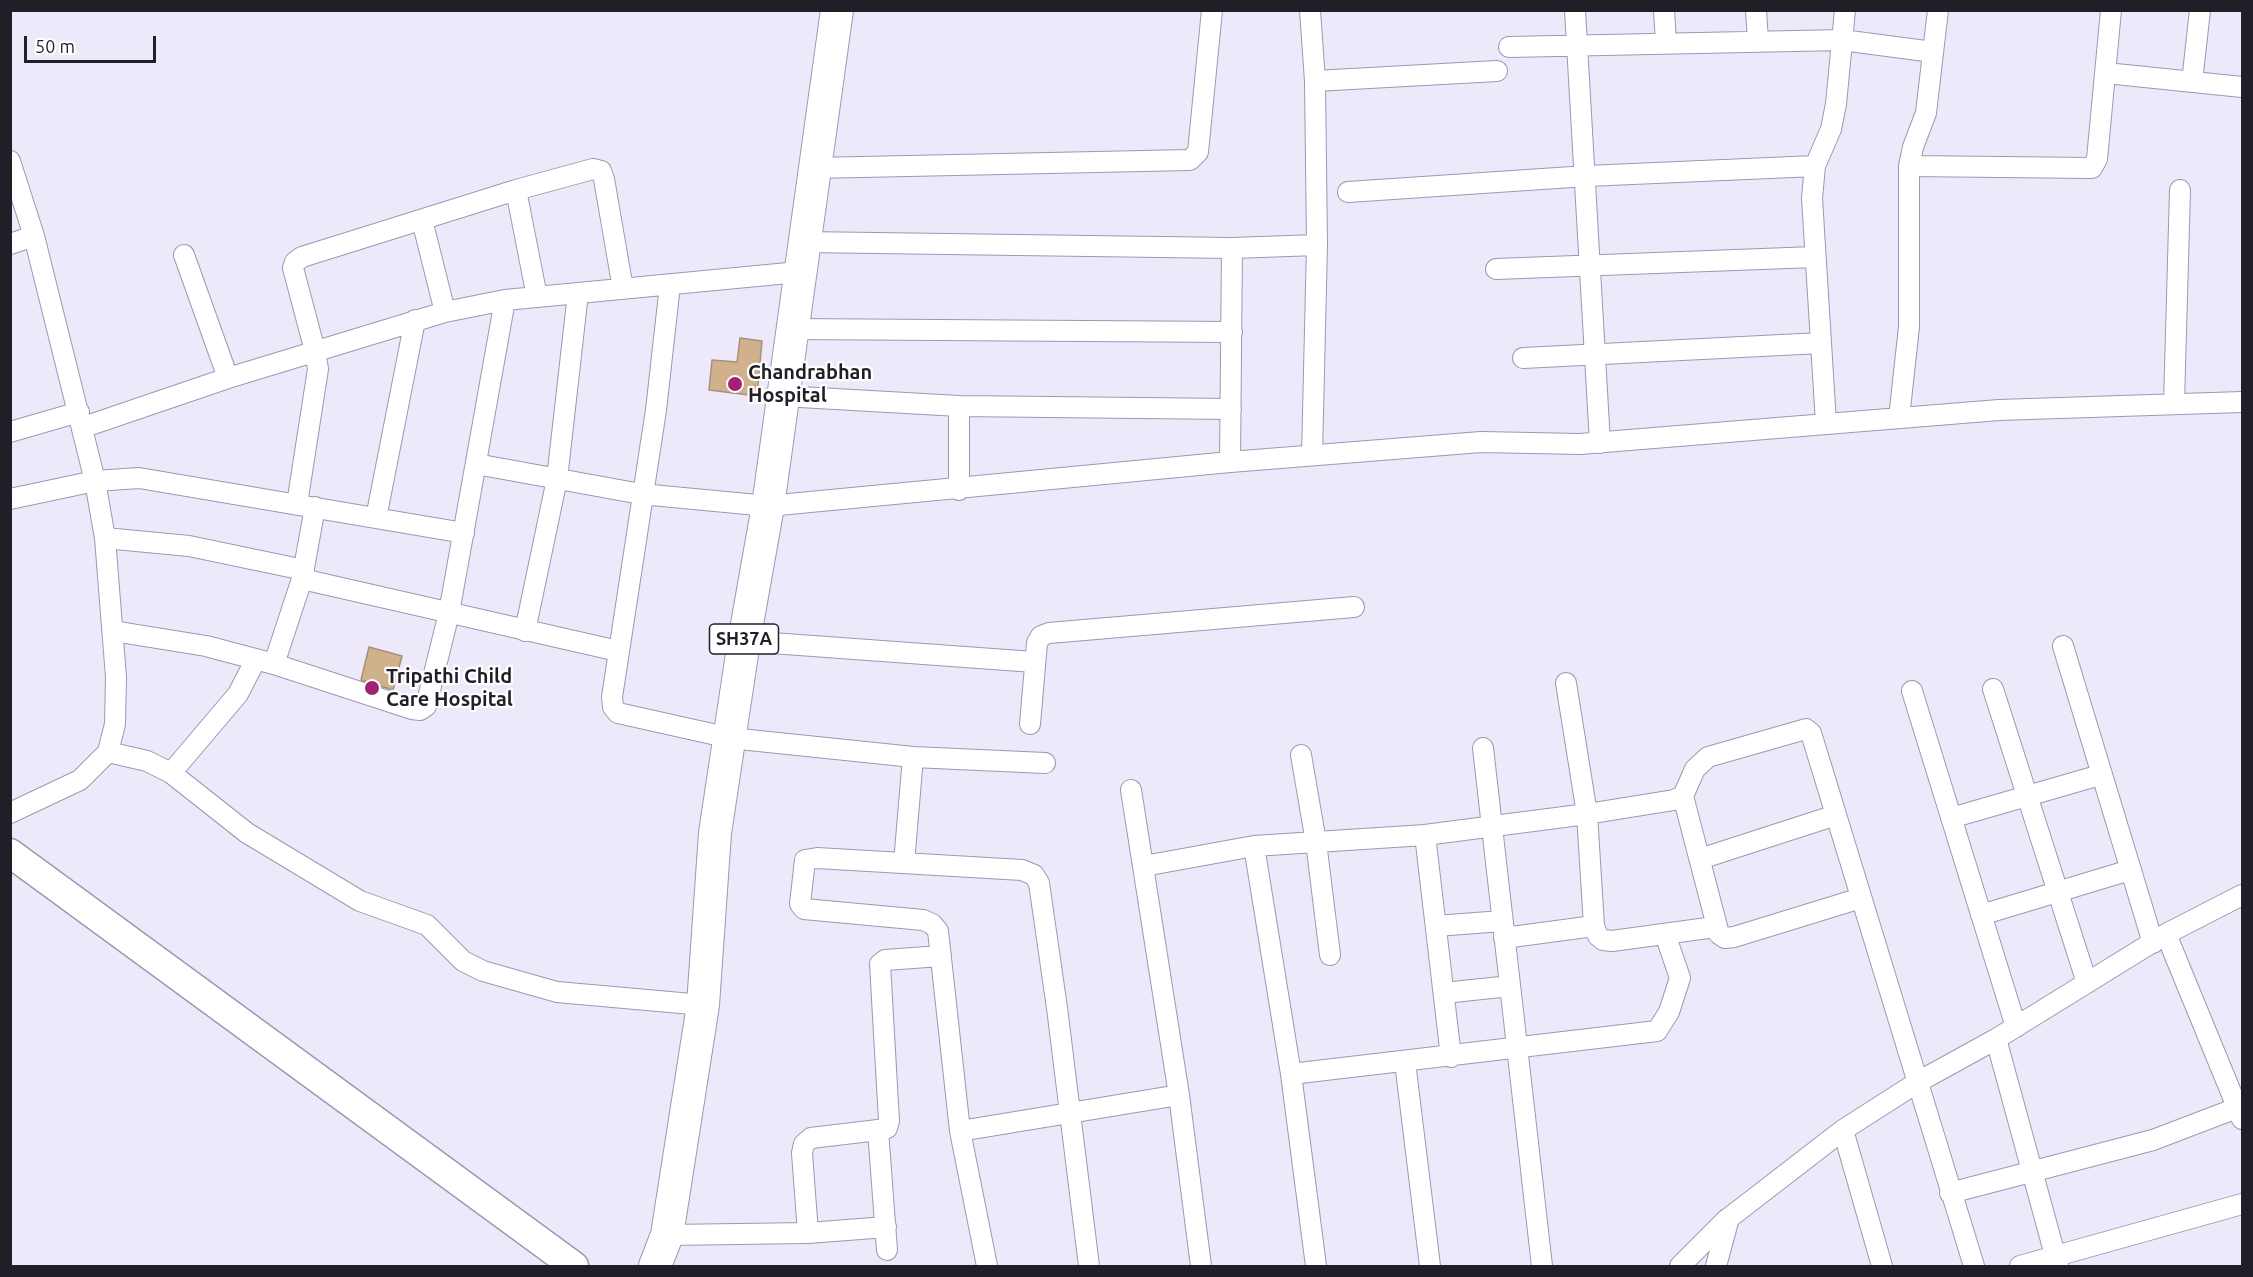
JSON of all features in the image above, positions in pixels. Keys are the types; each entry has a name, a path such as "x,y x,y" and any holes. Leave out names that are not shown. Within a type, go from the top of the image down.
{"main road":[{"name":"SH37A","path":"655,1266 667,1235 703,1005 715,833 744,641 768,506 837,10"},
{"path":"10,853 574,1266"}],"street":[{"path":"814,168 1190,160 1198,152 1212,10"},
{"path":"1310,10 1315,81 1317,245 1312,455"},
{"path":"1575,10 1587,176 1600,443"},
{"path":"1664,10 1666,43"},
{"path":"1756,10 1758,41"},
{"path":"1826,423 1812,198 1815,166 1831,129 1834,112 1845,10"},
{"path":"1899,418 1909,327 1909,166 1912,147 1926,113 1938,10"},
{"path":"1909,166 2092,168 2097,159 2112,10"},
{"path":"2192,82 2200,10"},
{"path":"1509,47 1842,40 1934,52"},
{"path":"1315,81 1497,71"},
{"path":"2106,73 2242,87"},
{"path":"10,161 34,236 95,481 105,538 113,631 116,724 108,752 80,780 10,813"},
{"path":"1348,192 1587,176 1815,166"},
{"path":"171,773 265,662 303,575 306,506 318,369 293,268 295,262 516,190 593,169 601,171 604,179 623,289"},
{"path":"516,190 537,297"},
{"path":"2174,403 2180,190"},
{"path":"422,220 445,312"},
{"path":"10,244 34,236"},
{"path":"803,242 1232,248 1317,245"},
{"path":"1230,462 1232,248"},
{"path":"184,255 228,378"},
{"path":"1496,269 1815,256"},
{"path":"10,432 81,419 228,378 445,312 505,300 799,272"},
{"path":"670,285 656,410 618,651 612,697 613,707 618,713 729,738 913,757 1045,763"},
{"path":"525,631 557,479 578,293"},
{"path":"113,631 206,646 420,710 430,698 449,613 505,300"},
{"path":"376,518 415,320"},
{"path":"791,329 1232,332"},
{"path":"1523,358 1821,343"},
{"path":"782,396 959,406 1231,409"},
{"path":"476,464 642,494 768,506 959,490 1230,462 1482,442 1600,443 1899,418 2174,403 2242,402"},
{"path":"959,406 959,490"},
{"path":"11,496 95,481 139,478 464,533"},
{"path":"105,538 189,546 449,613 618,651"},
{"path":"1030,724 1037,643 1041,636 1049,633 1354,607"},
{"path":"744,641 1034,662"},
{"path":"1950,1193 2153,1140 2241,1111 2159,938 2130,870 2063,646"},
{"path":"1566,683 1587,814 1594,926 1598,936 1603,940 1715,927"},
{"path":"1993,689 2025,796 2087,983"},
{"path":"1912,691 2016,1027"},
{"path":"1862,898 1734,937 1725,938 1719,934 1715,927 1683,796 1695,769 1708,757 1806,729 1811,733 1862,898 1918,1082 1950,1193 1974,1266"},
{"path":"1483,748 1542,1266"},
{"path":"108,752 147,761 171,773 247,833 360,901 427,925 463,961 483,971 557,992 703,1005"},
{"path":"1301,755 1316,842 1330,955"},
{"path":"904,863 913,757"},
{"path":"1951,818 2100,775"},
{"path":"1131,790 1179,1095 1201,1266"},
{"path":"1144,866 1254,846 1425,835 1491,827 1587,814 1683,796"},
{"path":"1700,859 1836,815"},
{"path":"1425,835 1451,1057"},
{"path":"1254,846 1291,1074 1316,1266"},
{"path":"987,1266 960,1131 938,931 933,924 923,920 809,911 800,904 805,860 811,858 1022,870 1034,875 1039,883 1089,1266"},
{"path":"1981,915 2130,870"},
{"path":"1680,1266 1729,1218 1843,1130 1918,1082 2016,1027 2159,938 2241,900"},
{"path":"1436,927 1503,929 1594,926"},
{"path":"1291,1074 1657,1031 1670,1012 1680,978 1665,934"},
{"path":"808,1233 804,1144 811,1138 886,1128 890,1121 880,964 885,960 941,956"},
{"path":"1444,993 1510,986"},
{"path":"1995,1039 2057,1261"},
{"path":"1405,1062 1430,1266"},
{"path":"960,1131 1179,1095"},
{"path":"878,1130 887,1250"},
{"path":"1843,1130 1882,1266"},
{"path":"2020,1266 2057,1261 2242,1204"},
{"path":"1716,1266 1729,1218"},
{"path":"667,1235 808,1233 886,1227"}],"building":[{"path":"740,338 762,341 757,396 709,390 712,360 737,362"},
{"path":"369,647 402,656 393,690 361,680"}],"place":[{"name":"Chandrabhan Hospital","path":"735,384"},
{"name":"Tripathi Child Care Hospital","path":"372,688"}]}
